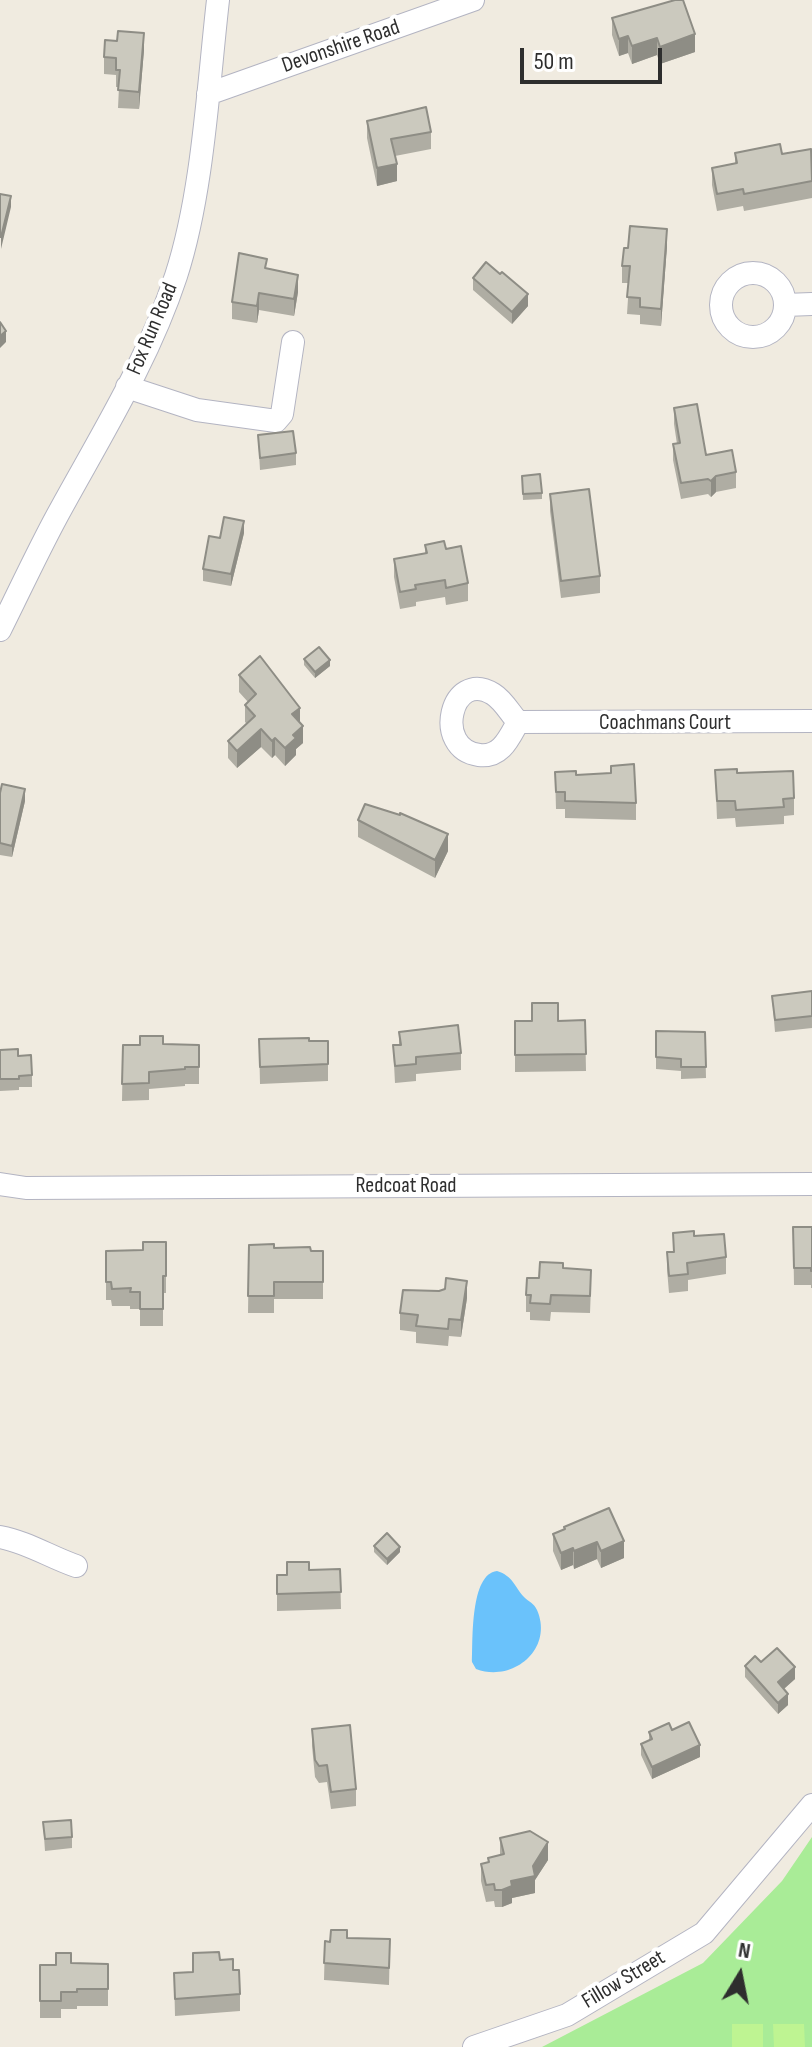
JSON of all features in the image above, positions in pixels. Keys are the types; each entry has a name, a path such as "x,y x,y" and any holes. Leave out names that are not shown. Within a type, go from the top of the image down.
{"street":[{"name":"Fox Run Road","path":"0,630 155,336 177,274 188,232 218,0"},
{"name":"Devonshire Road","path":"208,94 473,0"},
{"path":"785,305 812,304"},
{"path":"127,387 197,410 276,421 282,414 293,342"},
{"name":"Coachmans Court","path":"518,722 812,721"},
{"name":"Redcoat Road","path":"0,1184 26,1188 812,1184"},
{"path":"0,1537 18,1540 76,1566"},
{"name":"Fillow Street","path":"474,2047 567,2015 704,1933 812,1805"}],"green space":[{"path":"812,1837 812,2047 542,2047 703,1963 782,1881"},
{"path":"732,2024 763,2024 763,2047 732,2047"},
{"path":"773,2024 804,2024 805,2047 774,2047"}],"water":[{"path":"497,1571 510,1579 534,1606 541,1624 540,1638 527,1659 516,1667 490,1672 476,1669 472,1662 473,1624 482,1583 488,1575"}],"building":[{"path":"683,0 695,34 660,47 657,38 632,46 628,36 619,39 612,18"},
{"path":"118,31 144,33 139,92 118,90 120,70 116,70 116,58 104,57 105,40 117,41"},
{"path":"426,107 431,132 391,139 397,164 377,168 367,121"},
{"path":"780,144 782,154 811,149 812,181 744,194 743,189 717,194 712,168 737,163 735,153"},
{"path":"0,194 11,196 1,237 0,237"},
{"path":"630,226 667,229 661,309 640,307 640,298 627,297 630,266 622,266"},
{"path":"239,253 267,259 265,268 298,275 294,299 259,293 257,306 232,302"},
{"path":"486,262 528,294 512,312 473,278"},
{"path":"0,322 6,331 0,336"},
{"path":"697,404 706,455 732,450 736,472 716,476 711,481 681,483 673,444 680,443 674,408"},
{"path":"293,431 296,453 260,458 258,435"},
{"path":"540,474 542,493 523,494 522,476"},
{"path":"589,489 600,576 561,581 550,494"},
{"path":"224,517 244,521 231,574 203,569 209,536 220,538"},
{"path":"444,541 446,549 461,546 468,583 446,588 445,580 415,585 416,589 400,592 394,559 427,553 425,545"},
{"path":"319,647 330,660 315,672 304,659"},
{"path":"260,656 300,708 292,714 303,726 285,748 275,738 272,741 261,729 237,751 228,741 255,716 245,705 256,694 239,675"},
{"path":"634,764 636,803 565,801 565,792 556,792 555,772 576,771 576,775 611,773 611,766"},
{"path":"737,769 737,773 793,771 794,798 783,799 784,807 736,810 735,801 717,801 715,770"},
{"path":"2,784 25,789 12,846 0,843"},
{"path":"365,804 400,813 448,834 435,860 358,820"},
{"path":"812,991 812,1016 775,1020 772,996"},
{"path":"532,1003 558,1003 558,1021 585,1020 586,1054 515,1055 515,1021 532,1021"},
{"path":"458,1025 461,1053 416,1057 416,1064 395,1066 393,1045 401,1045 399,1032"},
{"path":"656,1031 705,1032 706,1067 681,1067 681,1059 656,1057"},
{"path":"140,1036 163,1036 163,1044 199,1045 199,1067 149,1072 149,1083 122,1084 123,1045 140,1045"},
{"path":"309,1038 309,1041 328,1041 328,1064 260,1067 259,1039"},
{"path":"18,1049 18,1056 31,1055 32,1075 0,1079 0,1050"},
{"path":"793,1227 812,1227 812,1271 811,1268 794,1268"},
{"path":"694,1231 694,1236 724,1234 726,1257 687,1263 688,1274 669,1276 667,1252 674,1252 673,1233"},
{"path":"143,1242 166,1242 163,1309 140,1309 140,1292 130,1292 131,1288 112,1289 111,1282 106,1282 106,1251 143,1250"},
{"path":"274,1244 274,1248 310,1247 311,1251 323,1251 323,1282 274,1282 274,1296 248,1296 249,1245"},
{"path":"540,1262 563,1263 563,1268 591,1270 590,1296 551,1295 550,1304 530,1303 531,1295 526,1295 527,1278 539,1278"},
{"path":"446,1278 467,1281 461,1320 449,1319 448,1329 416,1326 418,1315 400,1313 403,1290 439,1291 445,1289"},
{"path":"609,1508 624,1541 601,1551 597,1542 561,1553 553,1534"},
{"path":"387,1533 400,1547 387,1559 374,1546"},
{"path":"287,1562 309,1562 309,1570 340,1569 341,1592 277,1594 277,1575 287,1575"},
{"path":"777,1648 795,1667 778,1682 788,1694 778,1703 745,1666 755,1656 761,1662"},
{"path":"689,1722 700,1745 652,1767 641,1744 652,1739 649,1732 669,1723 672,1730"},
{"path":"350,1725 356,1789 331,1792 327,1765 319,1766 315,1760 312,1729"},
{"path":"71,1820 72,1837 45,1839 43,1822"},
{"path":"530,1831 548,1842 533,1866 535,1876 511,1881 512,1886 502,1890 495,1890 494,1884 486,1885 481,1864 489,1862 488,1858 504,1854 500,1838"},
{"path":"331,1930 347,1930 347,1938 390,1939 389,1968 324,1963 325,1941 330,1942"},
{"path":"219,1952 220,1960 233,1959 233,1970 239,1970 240,1994 175,1999 174,1973 193,1972 193,1953"},
{"path":"56,1953 71,1953 71,1963 108,1964 108,1989 77,1989 77,1992 61,1992 61,2001 40,2001 40,1965 56,1965"}]}
